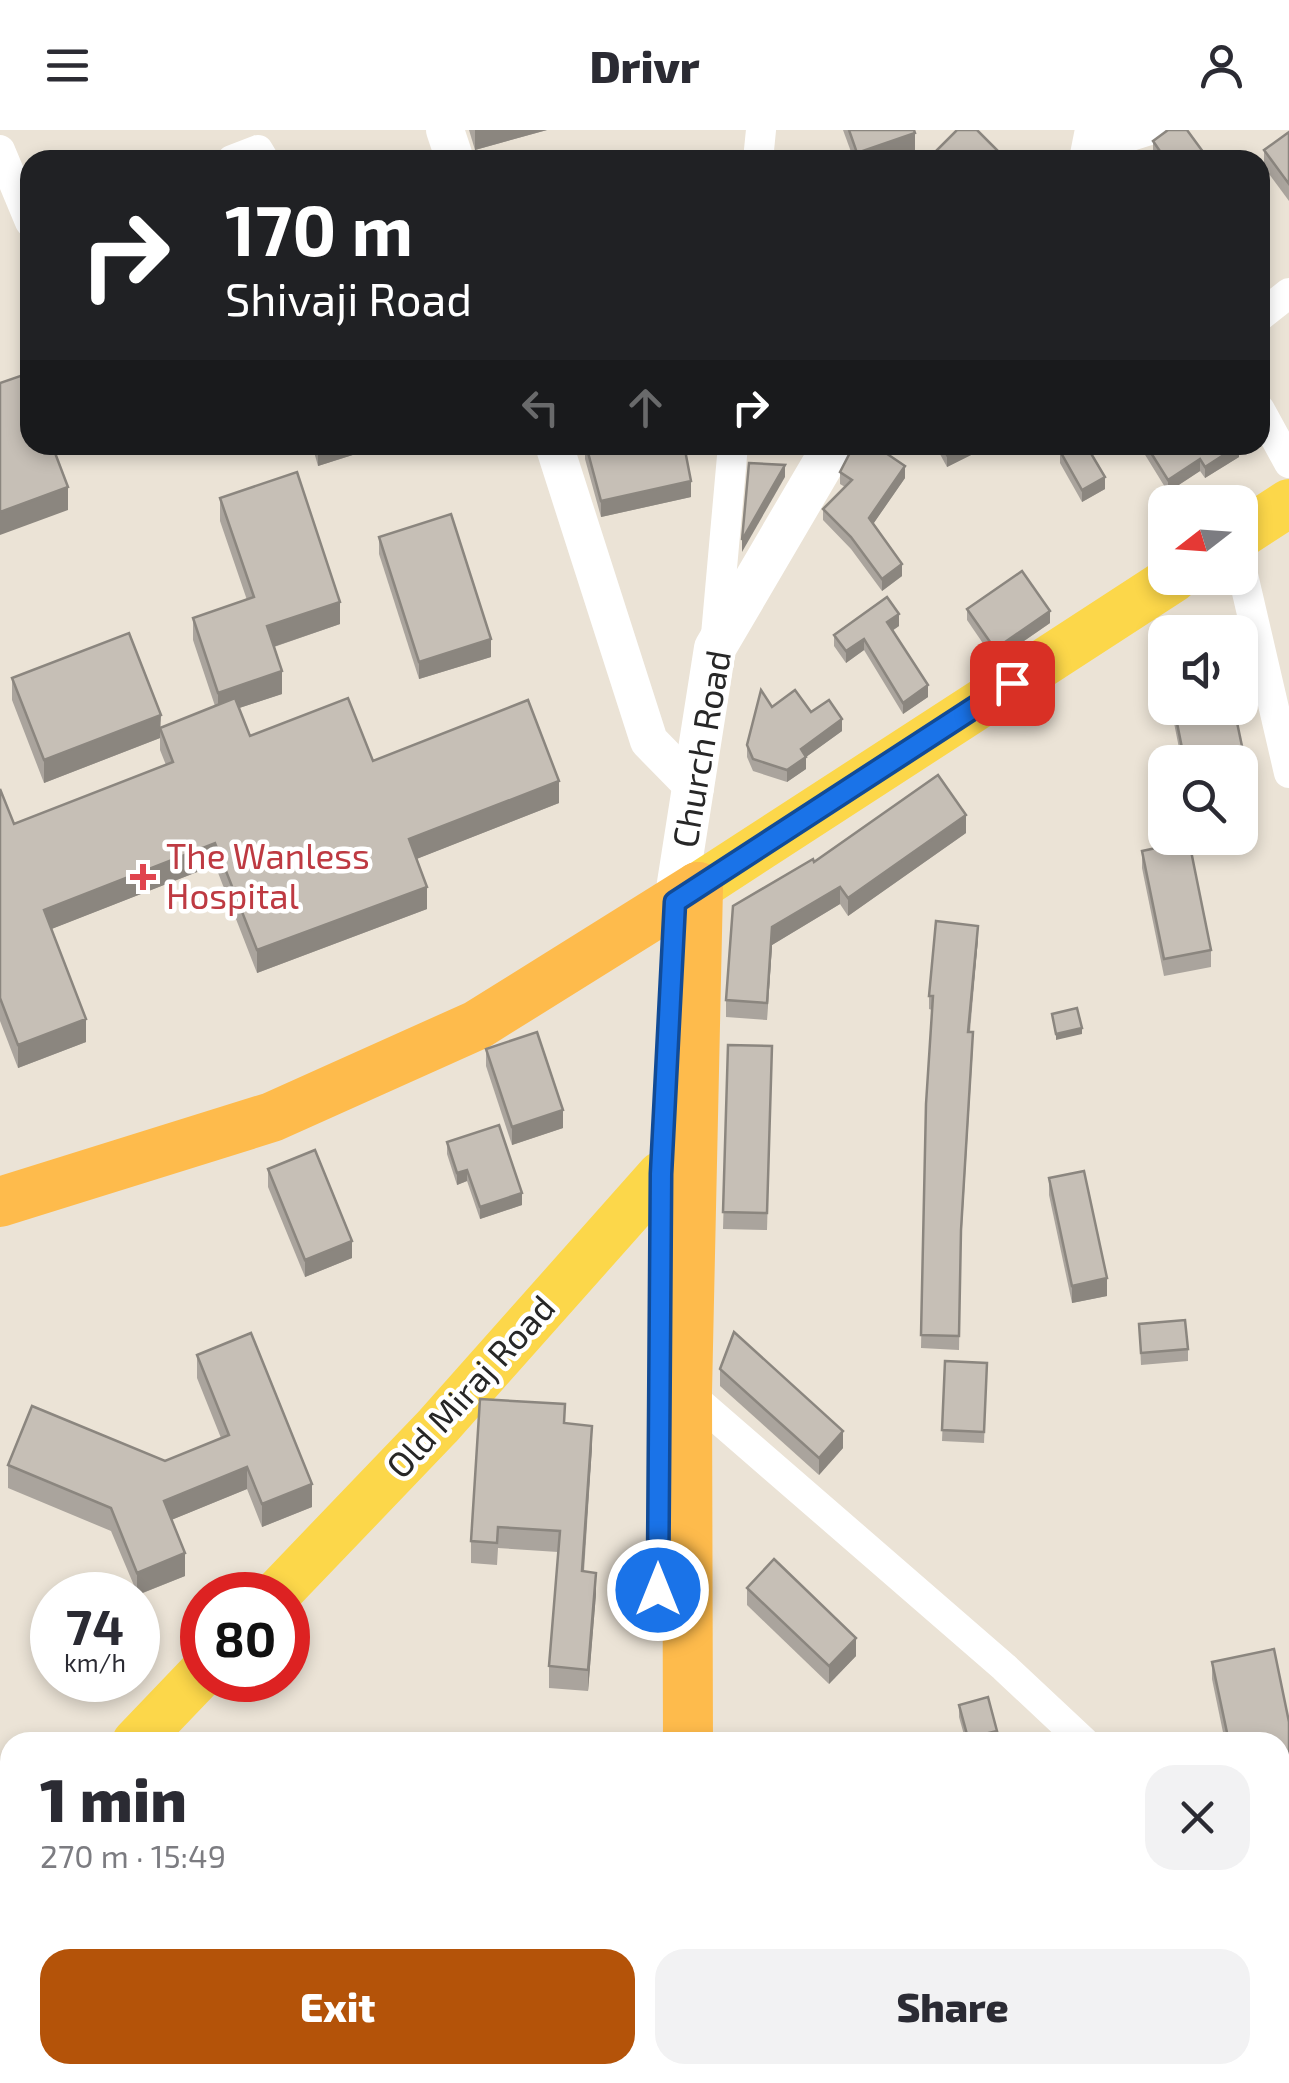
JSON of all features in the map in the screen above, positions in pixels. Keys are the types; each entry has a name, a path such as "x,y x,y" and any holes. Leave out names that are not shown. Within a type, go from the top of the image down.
{"highway":[{"path":"656,1732 661,1174 687,894"},
{"path":"0,1202 289,1109 477,1025 687,894"},
{"path":"687,894 688,1732"}],"main road":[{"name":"Church Road","path":"687,894 695,788 715,648 828,455"},
{"path":"1258,522 1289,502"},
{"path":"687,894 1148,595"},
{"name":"Old Miraj Road","path":"298,1572 438,1426 661,1174"},
{"path":"146,1732 180,1696"}],"street":[{"path":"1093,146 1150,130"},
{"path":"0,150 20,198"},
{"path":"1270,428 1289,463"},
{"path":"557,455 649,741 695,788"},
{"path":"715,648 732,455"},
{"path":"1248,595 1289,773"},
{"path":"687,1392 1073,1732"}],"building":[{"path":"849,130 915,133 866,150 856,150"},
{"path":"957,130 977,130 997,150 937,150"},
{"path":"1168,130 1187,130 1202,150 1159,150 1153,141"},
{"path":"1289,132 1289,184 1270,158 1270,150 1264,150"},
{"path":"20,376 20,455 56,455 68,487 0,512 0,383"},
{"path":"589,455 686,455 691,481 601,501"},
{"path":"849,455 889,455 905,466 869,518 902,564 882,579 851,537 823,509 852,480 840,472"},
{"path":"1062,455 1092,455 1105,477 1082,490"},
{"path":"1152,455 1224,455 1205,467 1200,459 1168,480"},
{"path":"749,463 785,465 742,540"},
{"path":"297,472 340,602 267,626 282,671 218,693 193,618 254,597 220,498"},
{"path":"451,514 491,639 419,662 379,537"},
{"path":"1022,571 1050,611 995,649 967,609"},
{"path":"887,597 899,614 887,622 928,685 903,703 864,639 846,651 834,635"},
{"path":"129,633 161,715 44,760 12,678"},
{"path":"761,690 772,707 795,690 811,712 829,700 842,719 801,749 806,757 787,770 753,759 747,745"},
{"path":"235,698 250,736 348,698 373,761 528,700 559,781 409,839 427,887 257,950 215,843 44,910 86,1019 18,1045 0,998 0,789 14,824 173,762 160,728"},
{"path":"1177,725 1238,725 1242,745 1181,745"},
{"path":"938,775 966,815 848,898 840,887 772,927 767,1003 726,1000 733,906 813,859 814,862"},
{"path":"1148,850 1148,855 1192,855 1211,950 1164,959 1142,851"},
{"path":"936,921 978,926 968,1032 973,1032 959,1336 921,1335 926,1104 933,996 929,996"},
{"path":"1077,1008 1082,1028 1056,1034 1052,1014"},
{"path":"537,1032 563,1110 512,1127 486,1049"},
{"path":"728,1045 772,1046 767,1213 723,1212"},
{"path":"499,1125 522,1193 480,1207 467,1170 457,1173 447,1142"},
{"path":"315,1150 352,1241 305,1260 268,1169"},
{"path":"1084,1171 1107,1278 1072,1286 1049,1178"},
{"path":"1185,1320 1188,1349 1141,1353 1139,1324"},
{"path":"734,1332 843,1431 819,1458 720,1369"},
{"path":"251,1333 312,1484 262,1504 247,1467 164,1501 185,1553 137,1572 111,1508 8,1465 32,1406 165,1461 229,1435 197,1355"},
{"path":"945,1361 987,1363 984,1432 942,1430"},
{"path":"480,1399 565,1404 564,1423 592,1426 582,1571 596,1573 588,1670 549,1666 560,1531 498,1527 497,1543 471,1541"},
{"path":"774,1559 856,1638 829,1666 747,1588"},
{"path":"1274,1649 1289,1732 1227,1732 1212,1662"},
{"path":"988,1697 997,1731 966,1732 959,1705"}],"place":[{"name":"The Wanless Hospital","path":"143,877"}],"route":[{"path":"658,1590 661,1174 675,902 1012,683"}]}
